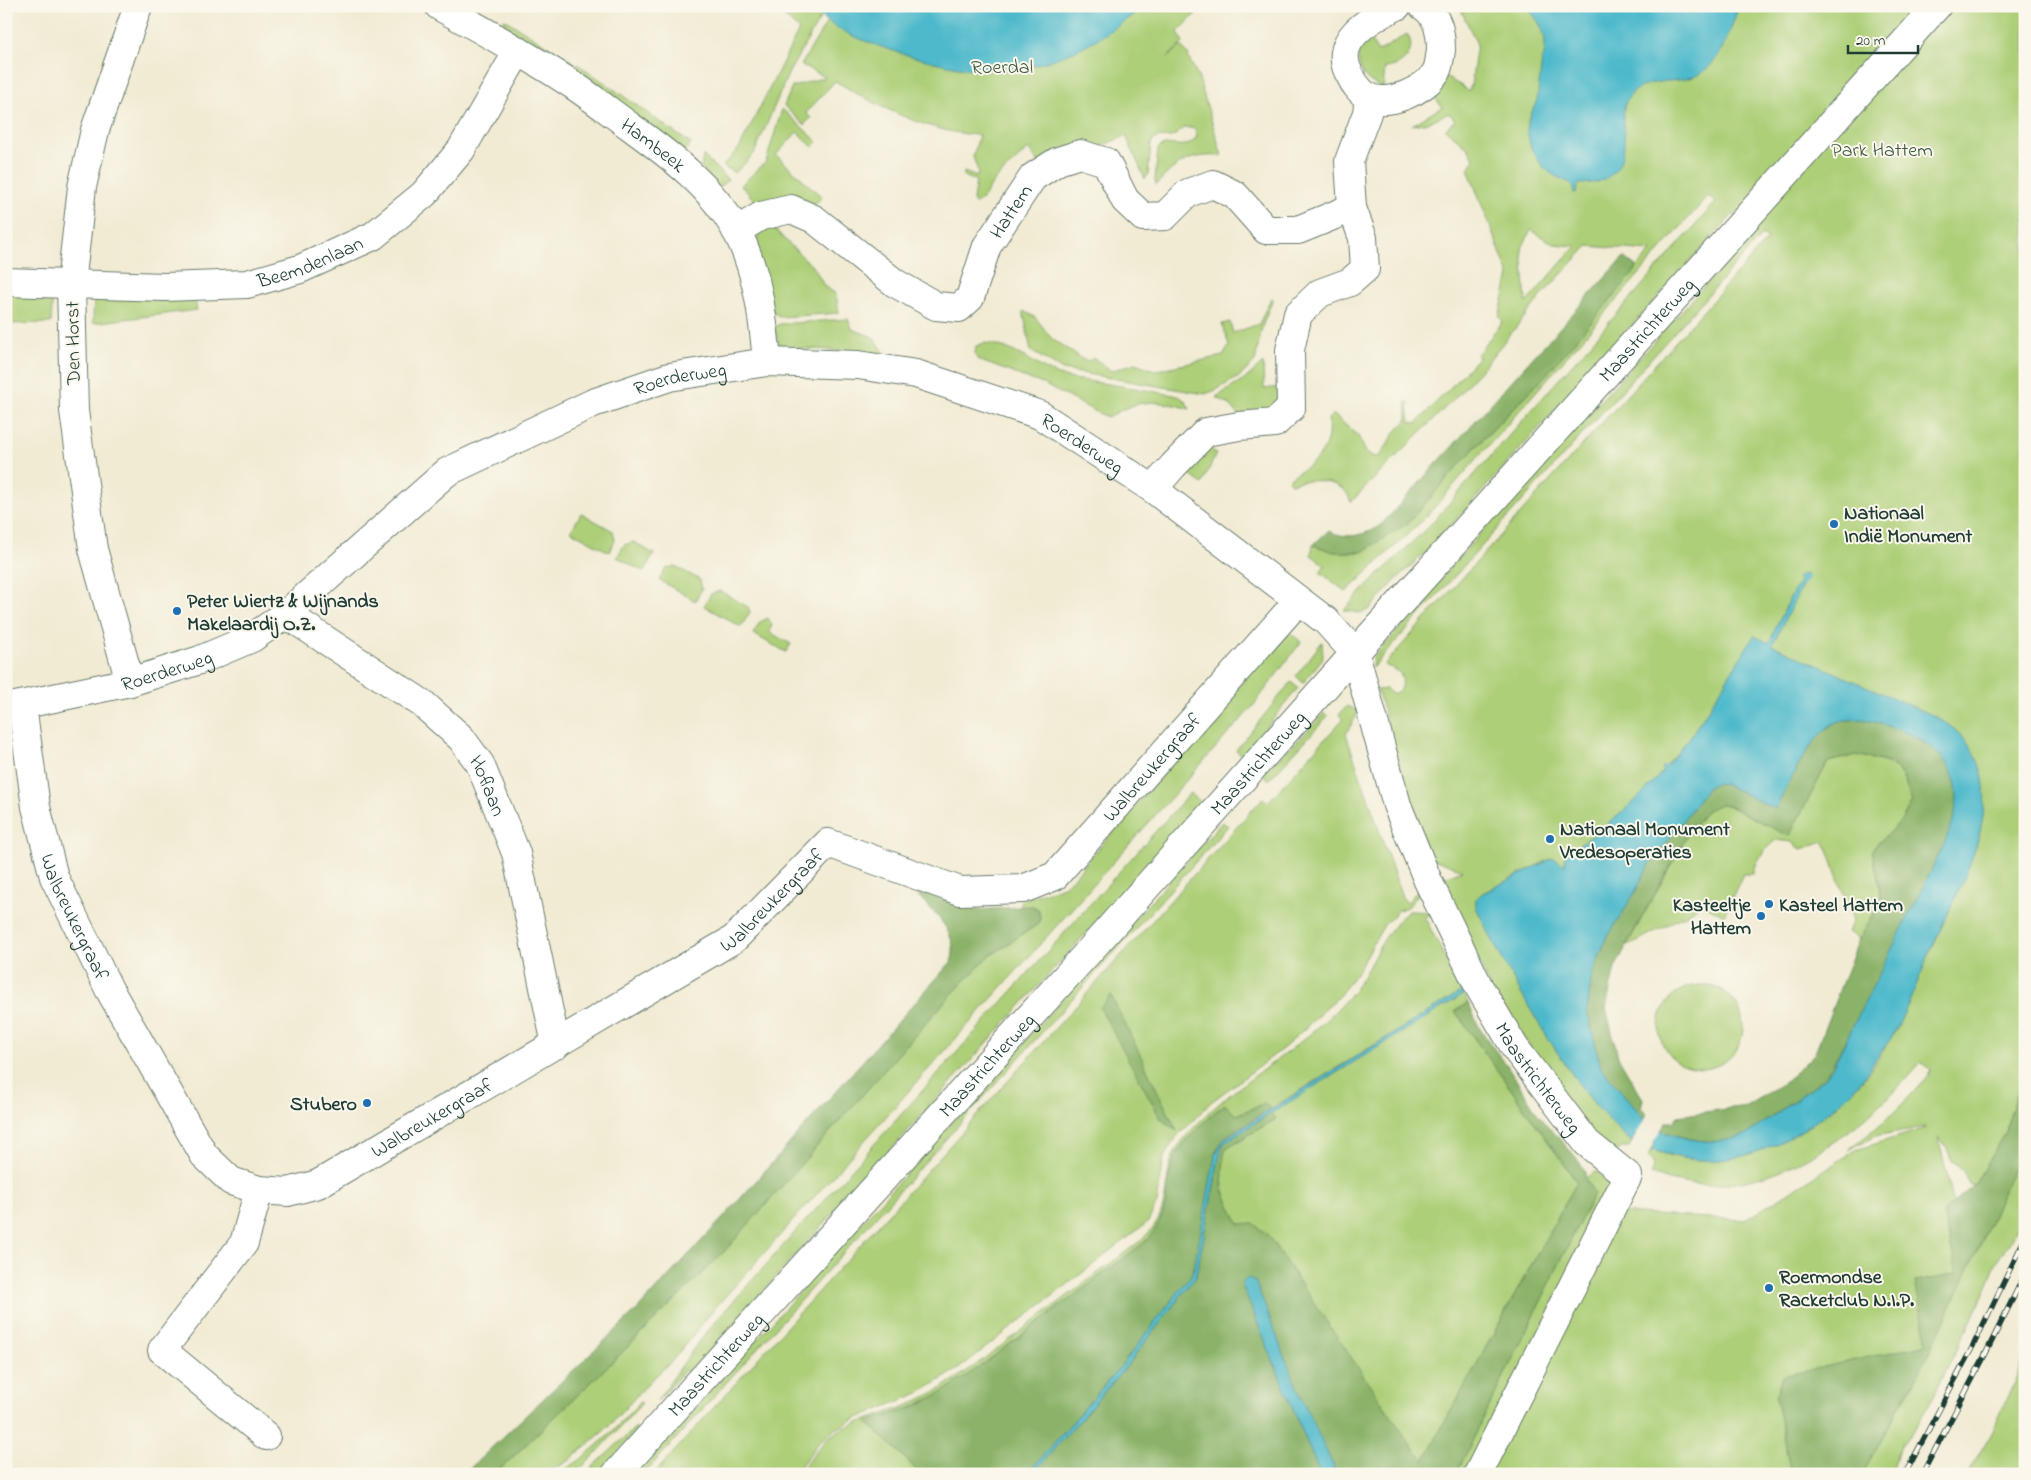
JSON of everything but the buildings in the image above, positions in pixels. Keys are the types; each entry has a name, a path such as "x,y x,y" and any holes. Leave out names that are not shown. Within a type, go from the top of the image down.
{"street":[{"name":"Den Horst","path":"130,682 93,549 74,411 72,284 82,187 95,130 138,6"},
{"name":"Hambeek","path":"439,6 576,87 682,165 716,199 736,231 753,270 764,322 767,362"},
{"path":"1397,6 1356,31 1345,50 1343,60 1346,70 1352,80 1369,98 1400,98 1421,88 1436,72 1441,51 1440,31 1436,19 1423,6"},
{"name":"Maastrichterweg","path":"616,1474 1091,949 1354,653 1937,6"},
{"name":"Beemdenlaan","path":"6,282 165,287 247,284 300,269 373,236 424,194 462,150 518,51"},
{"path":"1153,489 1206,432 1239,426 1275,423 1291,408 1290,350 1298,314 1320,293 1350,282 1364,269 1363,238 1352,208 1349,161 1368,113 1369,98"},
{"name":"Hattem","path":"736,231 761,216 791,209 814,219 895,283 936,306 959,308 970,298 987,246 1033,177 1058,161 1080,154 1106,162 1125,200 1143,217 1165,216 1188,193 1213,184 1235,195 1266,230 1298,230 1352,208"},
{"name":"Roerderweg","path":"14,707 130,682 200,660 252,638 286,614 447,472 593,403 669,376 767,362 858,364 916,374 1040,415 1153,489 1326,621 1354,653"},
{"name":"Walbreukergraaf","path":"14,707 54,877 104,980 204,1155 231,1181 259,1190 288,1192 318,1184 734,939 828,843 960,891 1023,889 1055,876 1298,601"},
{"name":"Hoflaan","path":"286,614 423,704 461,738 480,764 516,853 556,1045"},
{"name":"Maastrichterweg","path":"1354,653 1397,805 1428,881 1479,987 1515,1048 1587,1143 1628,1176 1478,1474"},
{"path":"259,1190 244,1243 162,1350 266,1436"}],"green space":[{"name":"Roerdal","path":"773,6 1203,6 1178,32 1183,43 1167,58 1181,46 1189,55 1188,57 1199,79 1222,156 1201,156 1185,161 1171,170 1156,185 1158,149 1168,145 1183,145 1193,142 1197,136 1195,129 1185,127 1172,136 1157,138 1153,141 1151,144 1148,175 1145,179 1126,136 1041,166 1028,149 996,179 981,200 975,204 973,200 976,181 964,176 964,172 977,177 978,171 973,157 979,135 964,134 922,124 895,113 835,81 806,113 811,118 804,125 784,106 792,87 825,77 801,65 828,20 822,15 789,72 754,154 735,173 723,166 740,147 799,30"},
{"name":"Park Hattem","path":"1459,6 2025,6 2025,1125 2009,1118 2004,1134 1975,1184 1972,1185 1963,1171 1952,1161 1947,1148 1938,1137 1967,1258 1928,1354 1986,1232 2025,1140 2025,1208 2010,1241 1996,1263 1979,1305 1926,1410 1911,1436 1900,1446 1891,1474 1862,1474 1914,1381 1858,1474 1488,1474 1620,1213 1745,1220 1856,1150 1926,1128 1875,1136 1848,1150 1892,1114 1913,1093 1931,1071 1921,1062 1896,1090 1867,1117 1835,1141 1801,1161 1765,1176 1728,1184 1690,1184 1651,1174 1654,1164 1648,1157 1652,1150 1681,1158 1710,1160 1748,1154 1767,1148 1785,1140 1819,1119 1835,1107 1861,1082 1897,1028 1971,861 1983,814 1984,790 1979,767 1968,744 1949,725 1921,710 1838,675 1754,636 1690,737 1665,768 1661,768 1663,771 1653,783 1630,806 1592,836 1565,854 1565,865 1552,858 1481,894 1476,899 1476,907 1502,959 1550,1041 1587,1095 1632,1142 1629,1147 1622,1147 1616,1152 1590,1135 1492,991 1440,879 1462,870 1428,857 1377,690 1386,689 1392,694 1399,691 1402,685 1402,677 1394,669 1384,665 1768,239 1762,235 1372,668 1373,658 1413,614 1452,565 1755,230 1733,214 1435,543 1394,582 1369,610 1359,613 1344,610 1429,526 1716,202 1708,196 1424,519 1346,592 1320,572 1325,565 1311,555 1313,545 1334,552 1362,552 1446,478 1544,377 1651,251 1588,246 1545,292 1480,371 1351,502 1345,491 1334,485 1319,481 1304,481 1292,484 1288,480 1319,457 1327,440 1328,419 1333,414 1358,436 1367,454 1375,457 1380,456 1397,430 1407,421 1406,401 1410,404 1408,406 1410,422 1417,423 1479,357 1477,355 1503,321 1499,317 1509,275 1468,169 1474,158 1467,147 1445,129 1455,120 1450,114 1429,122 1412,125 1442,107 1429,90 1443,76 1462,86 1468,92 1471,86 1477,44","holes":["1531,230 1554,244 1576,246 1526,303 1522,248"]},
{"path":"504,19 588,71 691,144 684,152 499,27"},
{"path":"1407,34 1411,46 1410,52 1398,65 1385,68 1383,88 1370,81 1360,68 1358,49 1369,38 1378,52"},
{"path":"782,109 818,142 813,147 797,132 776,155 822,197 814,205 760,207 741,185 766,162"},
{"path":"703,155 728,180 719,187 701,168"},
{"path":"768,223 815,269 824,286 836,294 839,313 780,317 773,312 756,245 759,233"},
{"path":"1624,257 1637,267 1633,274 1544,377 1479,443 1408,523 1362,552 1334,552 1313,545 1328,531 1335,534 1357,535 1370,531 1383,523"},
{"path":"6,290 53,292 51,323 6,324"},
{"path":"94,292 194,295 197,310 93,323"},
{"path":"1271,298 1273,298 1262,327 1255,362 1239,377 1205,394 1063,370 1031,351 1023,311 1035,317 1052,339 1085,361 1094,358 1111,371 1135,363 1157,370 1223,356 1229,346 1222,324 1230,322 1233,333 1259,324"},
{"path":"848,319 852,329 873,337 887,356 833,350 787,348 779,344 774,327 780,324"},
{"path":"984,343 1008,349 1061,376 1178,396 1184,400 1190,409 1157,403 1138,404 1128,407 1108,418 1045,385 978,360 975,355 976,346"},
{"path":"1263,363 1264,389 1280,387 1275,403 1267,411 1239,416 1230,405 1216,397 1244,380"},
{"path":"1207,445 1216,454 1202,484 1182,469"},
{"path":"581,513 613,531 615,540 609,552 571,531"},
{"path":"634,542 654,554 644,572 617,557 624,545"},
{"path":"675,566 700,580 702,589 695,601 659,580 666,569"},
{"path":"720,591 748,607 750,612 741,627 704,606 711,594"},
{"path":"768,618 772,625 769,632 791,644 786,652 753,634 760,622"},
{"path":"1287,630 1301,642 1253,706 714,1309 672,1361 650,1381 606,1429 570,1460 545,1474 495,1474 604,1370 722,1253 949,997 987,958 1038,924 1040,918 1039,910 1033,906 1021,908 1021,900 1064,886 1075,876"},
{"path":"1322,642 1323,658 1303,683 1296,676"},
{"path":"1291,682 1298,688 1243,756 1236,750"},
{"path":"1347,706 1359,711 1346,734 1402,897 1407,903 1422,884 1423,888 1409,906 1399,910 1384,925 1359,969 1339,996 1285,1047 1211,1102 1174,1140 1164,1157 1157,1203 1148,1222 957,1370 919,1393 836,1429 821,1440 794,1474 654,1474 1263,798 1268,802 1343,719 1339,715","holes":["1111,996 1176,1130 1161,1119 1139,1076"]},
{"path":"1324,713 1328,716 1269,780 1262,773 1303,736"},
{"path":"1862,719 1908,734 1937,752 1947,764 1954,778 1957,802 1952,824 1941,851 1865,1005 1825,1078 1749,1133 1737,1138 1716,1141 1694,1140 1661,1131 1665,1122 1673,1122 1678,1116 1746,1106 1787,1081 1815,1053 1859,939 1882,900 1872,849 1902,820 1912,802 1903,776 1891,763 1856,755 1828,762 1789,836 1727,805 1720,804 1707,810 1687,836 1615,968 1606,1008 1618,1057 1643,1099 1641,1107 1646,1113 1644,1118 1601,1068 1587,1011 1592,974 1607,938 1648,867 1708,787 1716,783 1724,784 1775,808 1801,761 1817,738 1835,723 1845,720"},
{"path":"1856,755 1880,761 1894,767 1903,779 1912,802 1902,820 1872,849 1882,899 1859,939 1848,932 1853,920 1825,842 1801,849 1792,842 1776,840 1762,855 1753,874 1743,874 1724,915 1700,903 1689,913 1626,947 1687,836 1707,810 1720,804 1727,805 1789,836 1828,762"},
{"path":"1190,793 1202,803 689,1373 685,1370 657,1401 694,1348 720,1316"},
{"path":"1222,822 1228,826 644,1474 636,1474"},
{"path":"922,891 955,905 979,910 1032,906 1038,909 1040,918 1036,925 987,958 949,997 723,1253 604,1370 495,1474 464,1474 635,1312 723,1218 951,962 953,952 949,933 944,924 916,894"},
{"path":"1408,911 1434,912 1436,915 1424,916 1462,991 1270,1109 1265,1103 1236,1115 1224,1104 1210,1116 1195,1130 1177,1154 1173,1162 1163,1214 1159,1223 1145,1242 978,1368 941,1393 911,1408 867,1422 920,1474 798,1474 827,1438 843,1428 909,1405 939,1390 976,1365 1143,1239 1154,1227 1160,1216 1170,1164 1179,1145 1213,1109 1311,1034 1336,1011 1355,989 1392,928"},
{"path":"1701,985 1724,992 1736,1004 1743,1027 1736,1050 1724,1062 1701,1069 1678,1062 1666,1050 1659,1027 1666,1004 1678,992"},
{"path":"1464,994 1468,1003 1455,1011 1577,1182 1424,1460 1415,1451 1239,1224 1226,1197 1222,1170 1226,1148 1276,1119 1271,1113"},
{"path":"1111,995 1177,1131 1161,1119 1100,1008"},
{"path":"1468,1003 1480,1029 1507,1065 1538,1115 1575,1156 1585,1171 1585,1178 1594,1193 1456,1474 1337,1474 1243,1282 1242,1285 1320,1474 1032,1474 1126,1367 1196,1276 1221,1149 1225,1142 1271,1113 1276,1119 1226,1148 1222,1188 1239,1224 1253,1223 1267,1234 1415,1451 1424,1460 1577,1182 1455,1011"},
{"path":"2025,1069 2025,1140 1986,1232 1930,1351 1862,1474 1791,1474 1775,1397 1782,1376 1928,1344 1915,1282 1957,1274 1943,1212 1975,1184 2004,1134"},
{"path":"1265,1103 1270,1109 1228,1135 1217,1149 1193,1273 1122,1365 1027,1474 920,1474 866,1422 911,1408 941,1393 978,1368 1145,1242 1160,1221 1173,1162 1181,1147 1203,1123 1225,1104 1236,1115"},
{"path":"1597,1171 1609,1186 1472,1474 1456,1474 1594,1193 1585,1178"},
{"path":"2025,1358 2025,1474 1967,1474 1992,1432"},
{"path":"640,1402 642,1403 592,1458 574,1474 558,1474 580,1460 610,1434"},
{"path":"636,1427 637,1430 598,1474 585,1474"}],"water":[{"path":"810,6 1144,6 1094,41 1057,58 1017,68 988,70 969,69 940,63 872,44 836,27"},
{"path":"1526,6 1739,6 1722,49 1706,70 1687,78 1646,85 1629,97 1626,101 1623,117 1623,153 1616,170 1601,180 1578,184 1576,193 1573,192 1574,188 1570,183 1553,175 1542,166 1531,148 1527,131 1528,121 1537,100 1545,42 1543,31"},
{"path":"1802,574 1807,575 1808,579 1803,584 1772,645 1932,715 1962,737 1979,762 1985,791 1982,822 1961,886 1904,1013 1890,1040 1852,1091 1835,1107 1805,1129 1754,1153 1719,1160 1702,1160 1677,1156 1652,1150 1655,1143 1636,1134 1632,1142 1587,1095 1550,1041 1520,992 1476,907 1476,899 1481,894 1553,858 1565,865 1565,854 1592,836 1630,806 1653,783 1663,771 1661,768 1663,766 1666,767 1690,737 1754,636 1769,643 1781,615 1783,615 1784,609 1787,608 1785,607 1788,601 1799,583 1798,577","holes":["1862,719 1908,734 1937,752 1947,764 1954,778 1957,795 1956,810 1941,851 1832,1068 1825,1078 1816,1085 1749,1133 1735,1138 1722,1141 1695,1140 1668,1133 1642,1123 1644,1118 1601,1068 1587,1011 1592,974 1607,938 1648,867 1708,787 1716,783 1724,784 1775,809 1801,761 1817,738 1826,729 1835,723 1845,720"]},
{"path":"1462,991 1464,994 1225,1142 1221,1149 1196,1276 1126,1367 1032,1474 1027,1474 1122,1365 1193,1273 1215,1155 1224,1139"},
{"path":"1248,1278 1255,1281 1298,1390 1337,1474 1320,1474 1242,1285"}],"pier":[{"path":"1646,1117 1645,1122 1661,1129 1652,1145 1637,1137 1634,1144 1631,1145"}],"railway":[{"path":"1905,1474 1973,1346 2025,1238"},
{"path":"1922,1474 1982,1361 2025,1274"}],"place":[{"name":"Nationaal Indië Monument","path":"1834,524"},
{"name":"Peter Wiertz & Wijnands Makelaardij O.Z.","path":"177,611"},
{"name":"Nationaal Monument Vredesoperaties","path":"1550,839"},
{"name":"Kasteel Hattem","path":"1769,904"},
{"name":"Kasteeltje Hattem","path":"1761,916"},
{"name":"Stubero","path":"367,1103"},
{"name":"Roermondse Racketclub N.I.P.","path":"1769,1288"}]}
